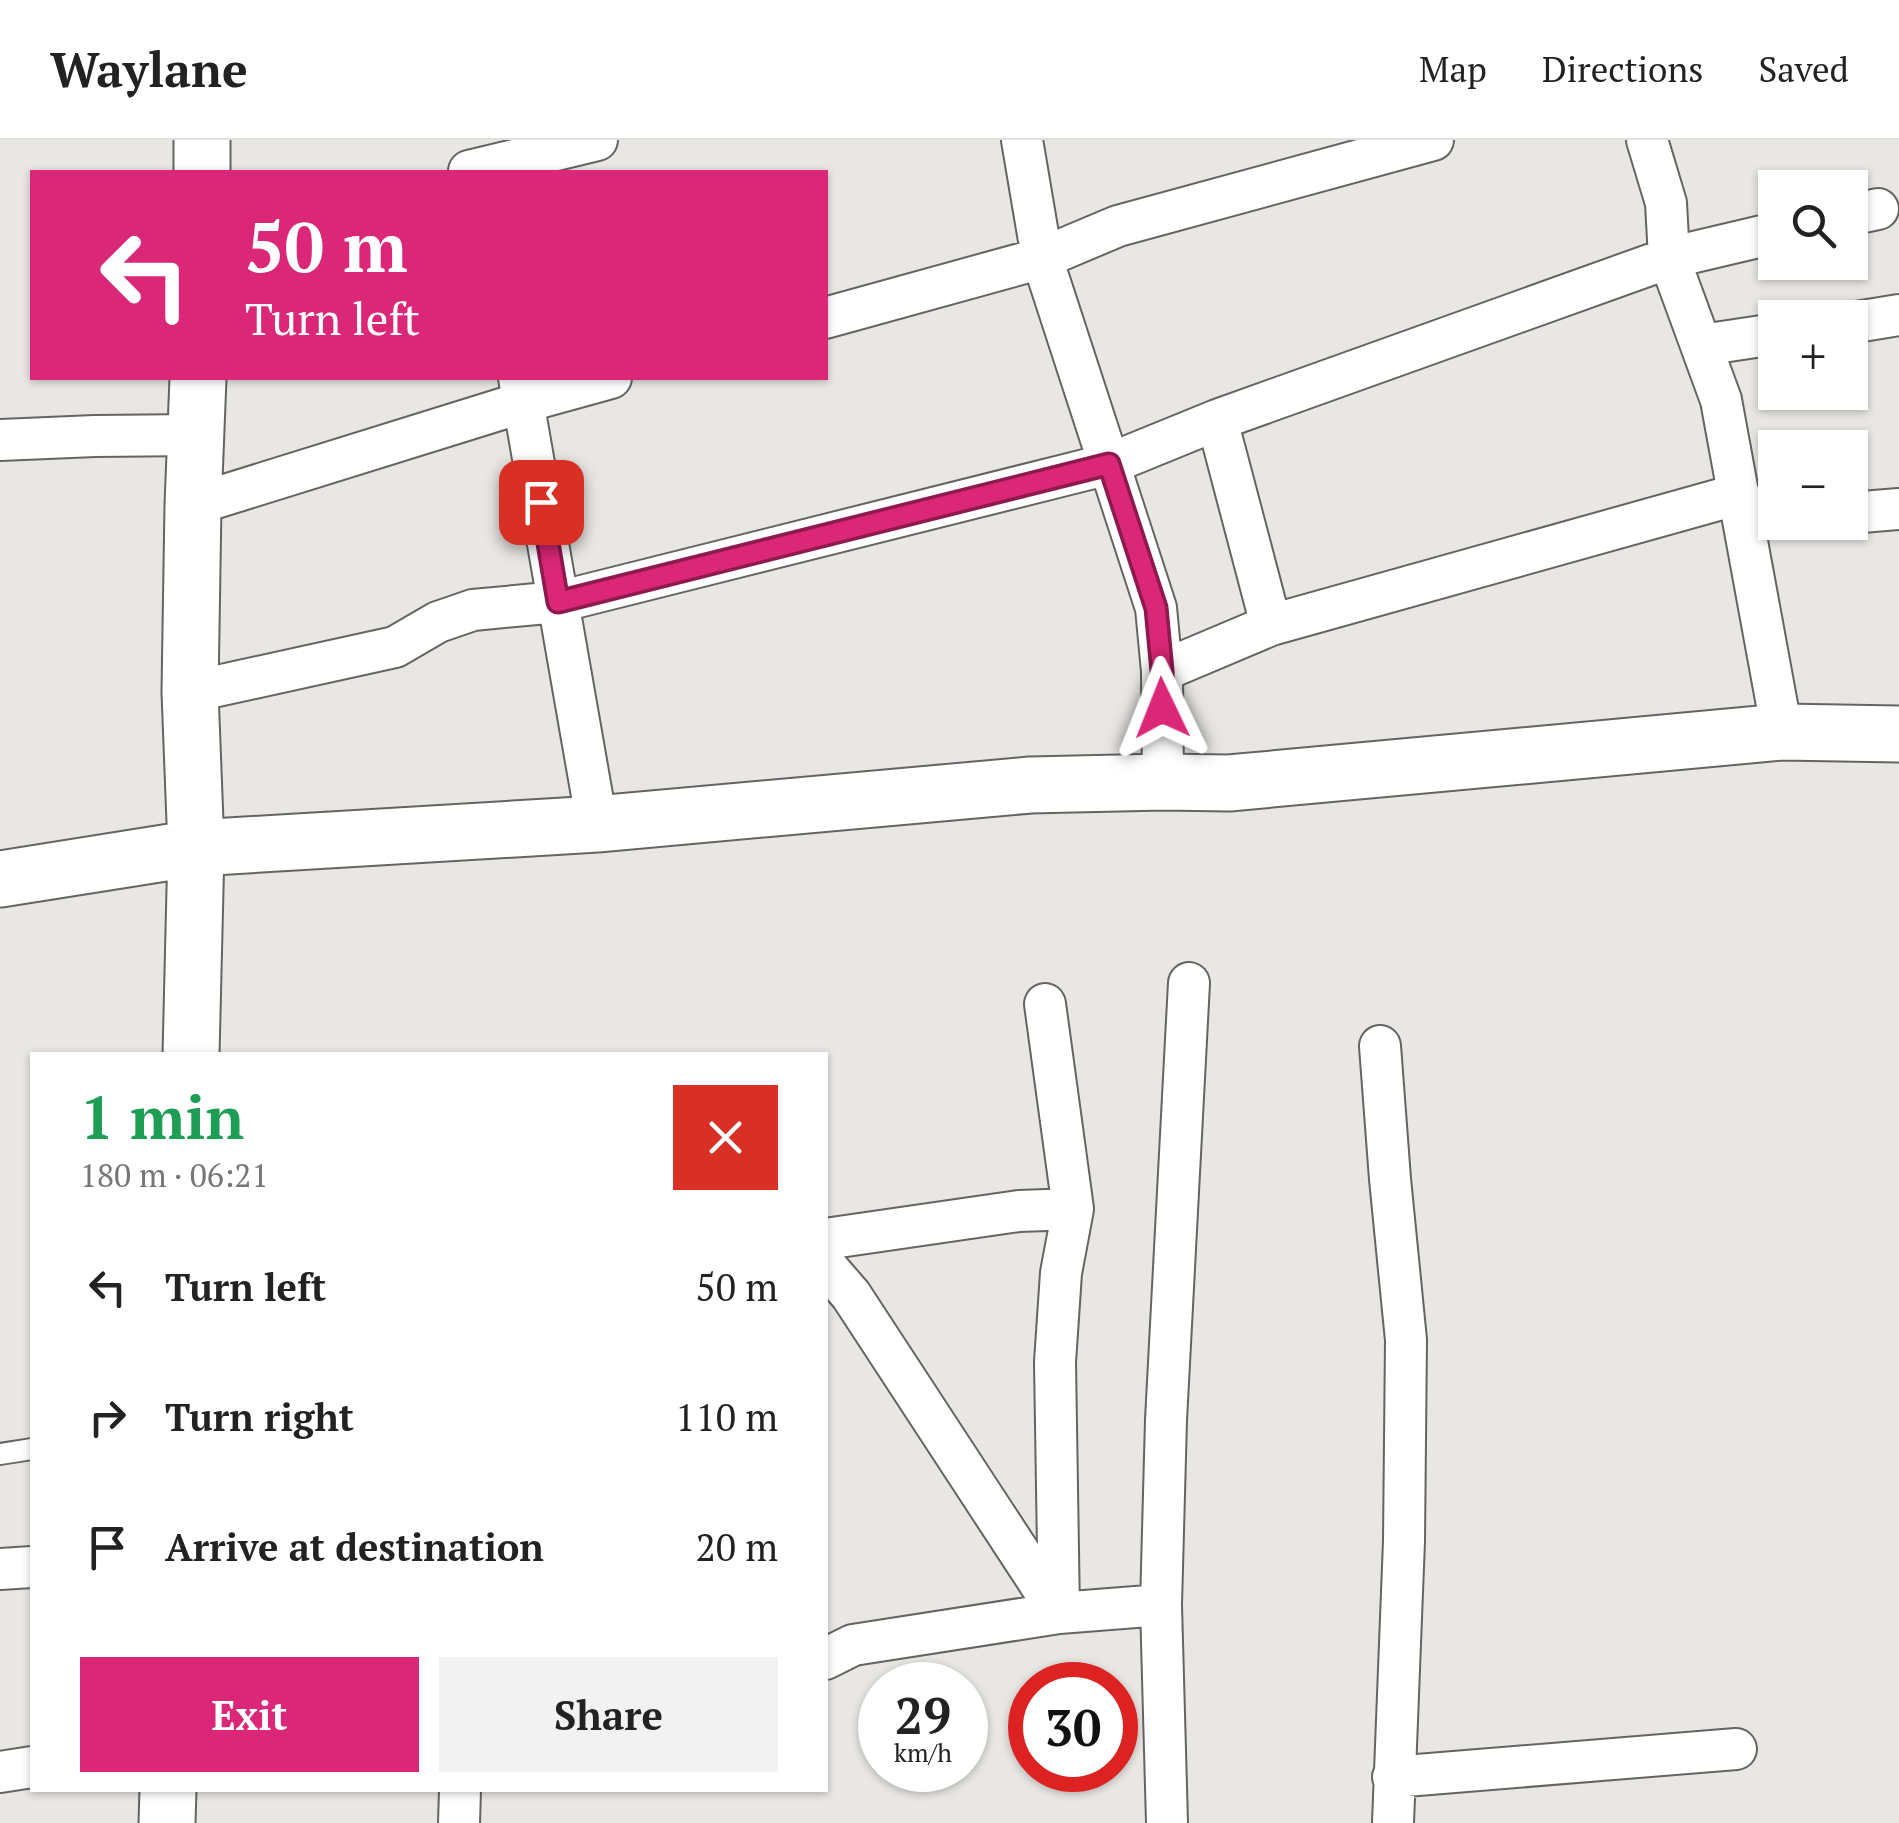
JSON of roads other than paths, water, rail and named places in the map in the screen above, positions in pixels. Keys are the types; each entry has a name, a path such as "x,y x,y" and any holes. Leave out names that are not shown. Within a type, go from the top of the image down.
{"street":[{"path":"202,140 202,170"},
{"path":"462,140 470,170"},
{"path":"478,170 597,140"},
{"path":"1022,140 1042,258 1156,608 1162,671 1163,782"},
{"path":"828,317 1042,258 1118,226 1432,140"},
{"path":"1647,140 1666,204 1670,258 1721,400 1753,512 1782,732"},
{"path":"190,692 394,648 438,622 473,610 558,602 1109,464 1217,420 1670,258 1758,237"},
{"path":"1868,319 1899,315"},
{"path":"1702,345 1758,337"},
{"path":"191,1052 196,848 190,692 198,380"},
{"path":"193,505 522,390 596,380"},
{"path":"522,390 597,824"},
{"path":"1217,420 1271,626"},
{"path":"0,440 196,436"},
{"path":"1868,511 1899,508"},
{"path":"1162,671 1271,626 1753,512"},
{"path":"0,879 196,848 597,824 1030,785 1229,783 1782,732 1899,734"},
{"path":"1167,1823 1161,1605 1166,1420 1189,983"},
{"path":"1045,1004 1073,1209 1061,1273 1055,1362 1059,1613"},
{"path":"1380,1046 1406,1340 1404,1541 1392,1823"},
{"path":"828,1239 1018,1211 1073,1209"},
{"path":"828,1269 861,1310 1059,1613"},
{"path":"0,1569 30,1567"},
{"path":"828,1657 852,1644 1059,1613 1161,1605"},
{"path":"1394,1777 1736,1749"},
{"path":"0,1772 30,1767"},
{"path":"167,1823 168,1792"},
{"path":"459,1823 460,1792"}],"lane":[{"path":"0,1454 30,1449"}]}
